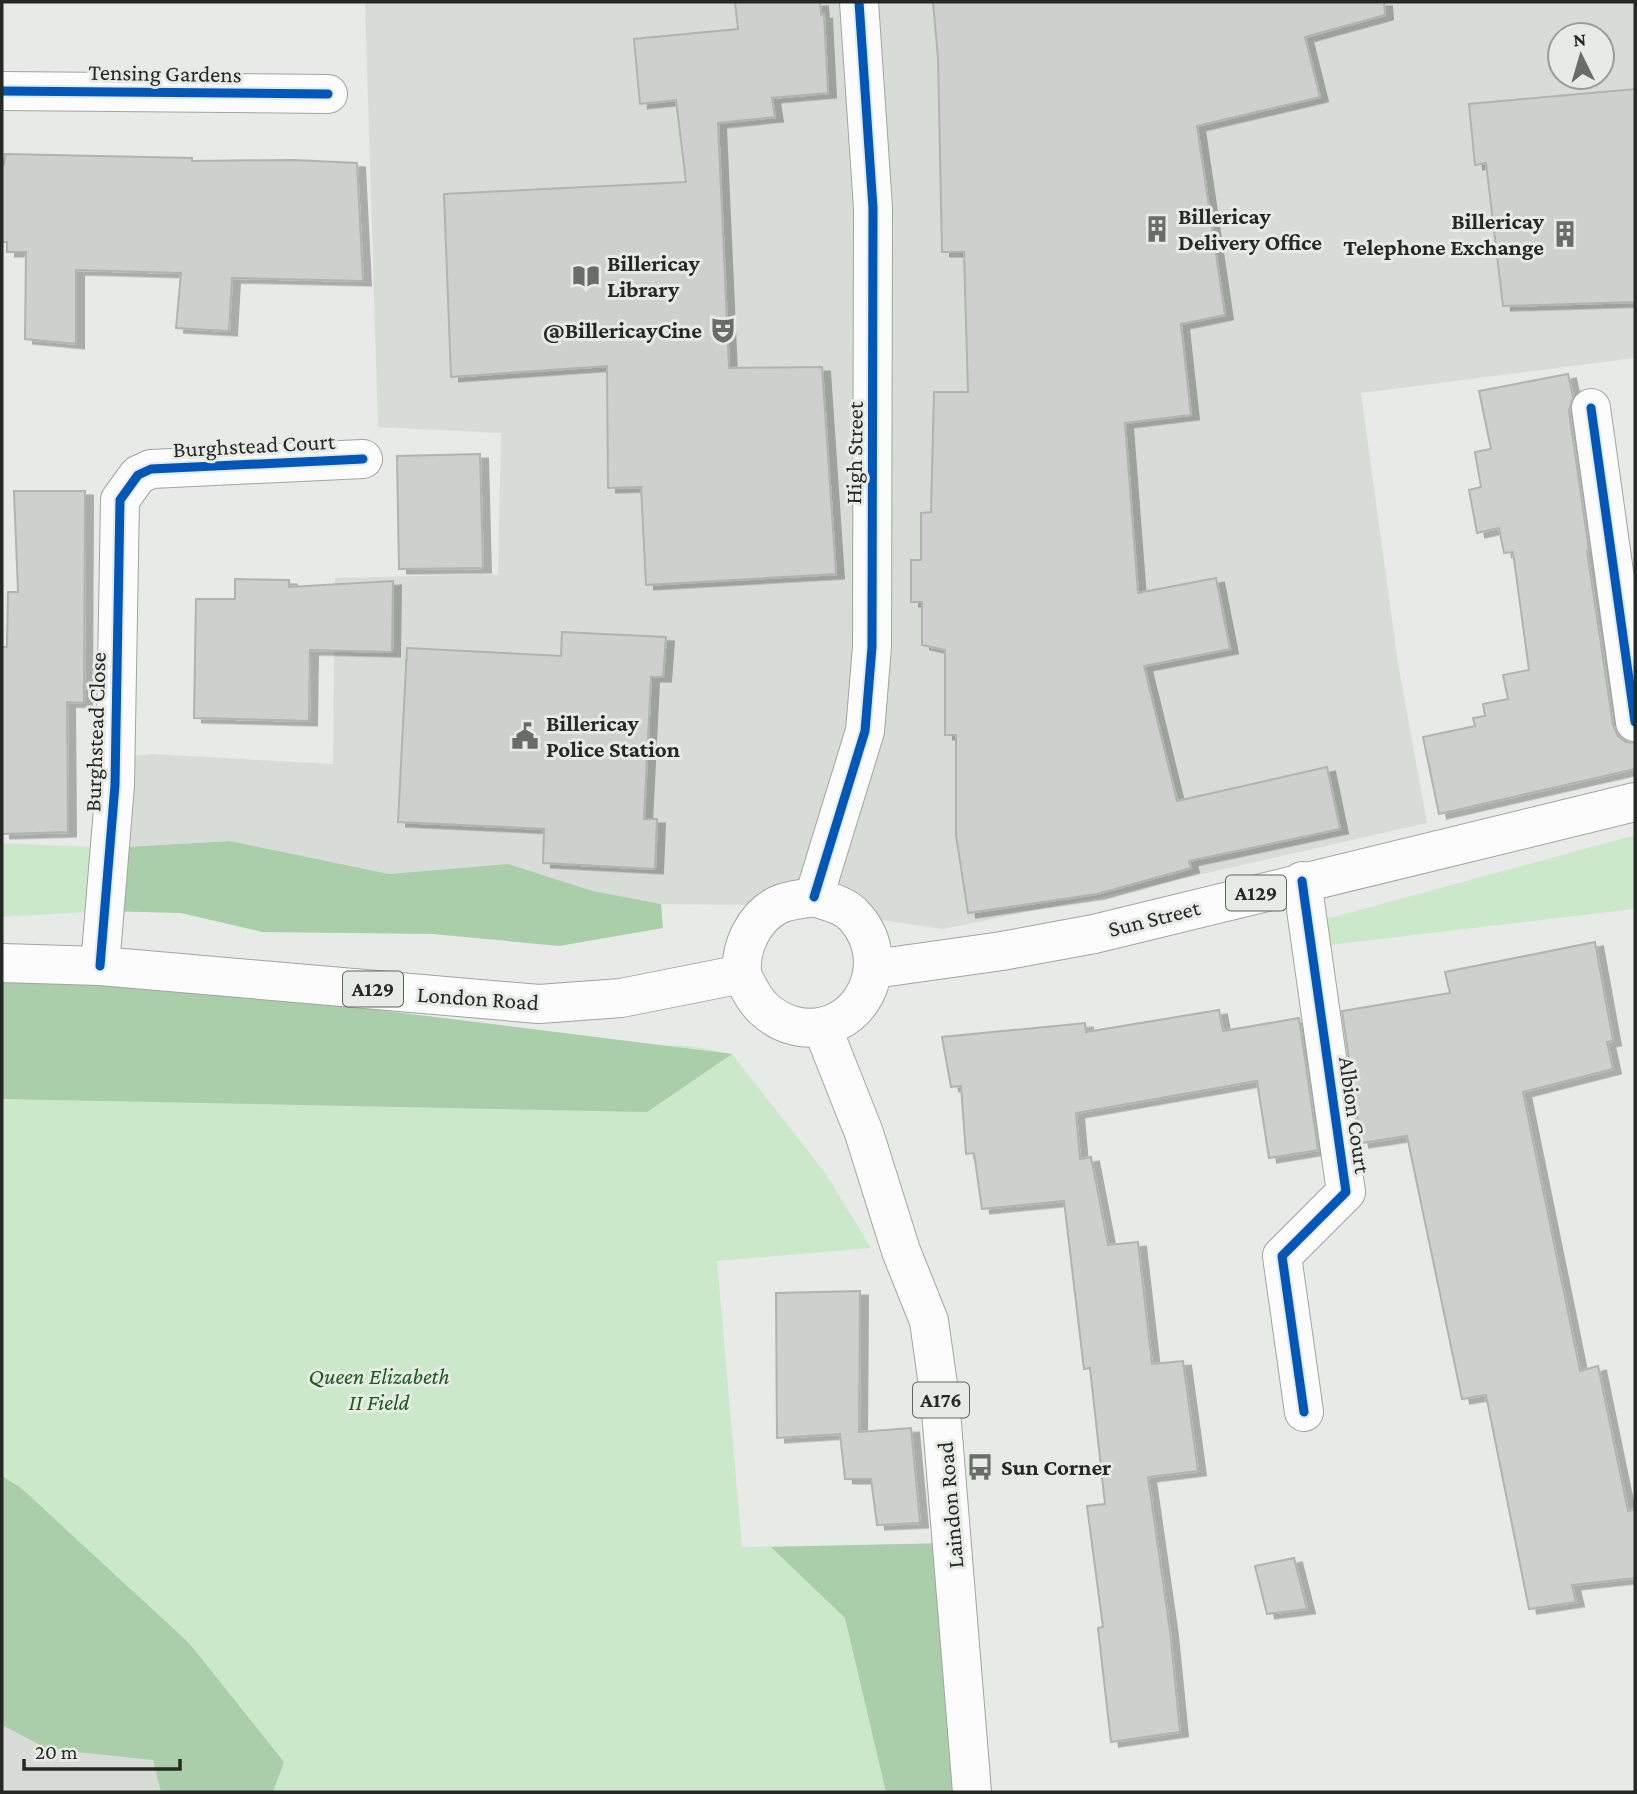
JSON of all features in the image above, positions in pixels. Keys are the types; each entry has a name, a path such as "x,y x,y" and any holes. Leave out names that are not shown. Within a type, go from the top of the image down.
{"main road":[{"name":"High Street","path":"814,897 865,731 872,647 873,208 859,2"},
{"name":"Tensing Gardens","path":"2,91 328,94"},
{"path":"1591,408 1635,722"},
{"name":"Burghstead Court","path":"120,500 138,475 151,469 363,459"},
{"name":"Burghstead Close","path":"100,966 115,785 120,500"},
{"name":"Sun Street","path":"874,970 1094,934 1302,881 1635,802"},
{"name":"Albion Court","path":"1302,881 1346,1192 1282,1256 1304,1412"},
{"path":"814,897 840,905 856,917 870,938 874,970 868,990 856,1009 844,1018 822,1027 805,1028 780,1022 757,1002 742,974 746,942 760,919 778,905 814,897"},
{"name":"London Road","path":"2,963 100,966 539,1004 621,998 742,974"},
{"name":"Laindon Road","path":"822,1027 864,1133 901,1251 929,1321 940,1399 972,1792"}],"shaded area":[{"path":"365,2 1635,2 1635,358 1361,393 1398,663 1427,823 1119,893 943,929 778,905 661,904 593,891 508,864 389,874 230,841 109,848 115,758 151,754 333,764 335,578 498,574 501,433 378,427"},
{"path":"173,1670 198,1792 2,1792 2,1701"}],"green space":[{"path":"1635,835 1635,909 1312,947 1308,924"},
{"path":"230,841 389,874 508,864 593,891 661,904 663,928 559,946 433,934 262,932 181,913 104,911 109,848"},
{"path":"2,843 109,848 104,911 2,917"},
{"path":"2,963 732,1054 647,1112 2,1099"},
{"name":"Queen Elizabeth II Field","path":"2,1029 689,1046 732,1054 826,1174 871,1248 717,1261 742,1547 953,1543 976,1792 198,1792 173,1670 2,1701"},
{"path":"2,1476 21,1488 189,1643 284,1762 273,1792 161,1792 153,1760 48,1749 2,1725"},
{"path":"953,1543 972,1792 886,1792 845,1618 771,1547"}],"building":[{"path":"735,2 820,2 821,15 824,14 828,93 772,98 775,117 718,123 729,368 822,367 836,574 646,585 641,487 608,488 607,366 451,377 444,194 686,182 676,100 640,104 634,39 738,29"},
{"path":"933,2 1384,2 1385,15 1305,37 1320,97 1197,126 1225,315 1181,324 1191,415 1125,423 1138,593 1216,578 1230,649 1144,666 1177,801 1327,767 1340,829 1189,861 1191,868 1097,894 968,913 956,835 956,735 945,735 945,650 922,645 922,602 911,602 911,560 921,560 921,513 931,512 934,392 968,392 964,252 942,252 938,58"},
{"name":"Billericay Telephone Exchange","path":"1635,89 1635,302 1503,306 1486,163 1475,165 1469,104"},
{"path":"5,154 192,158 192,161 294,160 357,163 363,281 232,278 229,331 176,328 181,273 76,270 76,344 25,339 26,252 7,252 7,242 2,242 2,165"},
{"path":"1568,374 1573,397 1569,411 1613,725 1618,736 1626,742 1635,743 1635,769 1439,814 1423,737 1475,726 1473,718 1485,716 1483,704 1508,699 1503,675 1529,670 1513,552 1504,553 1499,528 1477,533 1469,490 1481,487 1475,452 1491,449 1479,391"},
{"path":"480,454 483,568 399,569 397,456"},
{"path":"14,491 85,491 84,703 67,702 68,832 2,834 2,647 7,647 8,592 18,592"},
{"path":"235,579 289,580 289,587 393,581 392,652 310,650 309,721 194,718 196,599 235,599"},
{"name":"Billericay Police Station","path":"562,632 666,637 663,677 651,677 644,819 657,819 655,869 543,863 544,829 398,822 407,648 561,656"},
{"path":"1595,942 1613,1041 1607,1042 1613,1069 1523,1092 1580,1371 1598,1366 1628,1511 1635,1509 1635,1578 1572,1585 1576,1602 1529,1609 1486,1395 1462,1399 1407,1136 1361,1143 1342,1011 1450,993 1445,972"},
{"path":"1219,1010 1223,1031 1299,1018 1318,1150 1269,1158 1257,1081 1076,1113 1080,1159 1091,1157 1108,1245 1138,1242 1152,1364 1183,1361 1198,1471 1148,1477 1170,1631 1180,1732 1111,1742 1098,1628 1103,1627 1087,1506 1105,1504 1090,1368 1084,1369 1064,1201 982,1209 974,1153 966,1154 961,1086 951,1087 942,1037 1085,1023 1086,1032"},
{"path":"860,1291 859,1432 911,1428 920,1523 877,1525 871,1479 845,1479 840,1434 777,1438 776,1293"},
{"path":"1294,1558 1307,1609 1267,1614 1255,1566"}],"cycle path":[{"path":"814,897 865,731 872,647 873,208 859,2"},
{"path":"2,91 328,94"},
{"path":"1591,408 1635,722"},
{"path":"100,966 115,785 120,500 138,475 151,469 363,459"},
{"path":"1302,881 1346,1192 1282,1256 1304,1412"}],"place":[{"name":"Billericay Delivery Office","path":"1157,229"},
{"name":"Billericay Telephone Exchange","path":"1565,234"},
{"name":"Billericay Library","path":"586,276"},
{"name":"@BillericayCine","path":"723,330"},
{"name":"Billericay Police Station","path":"525,736"},
{"name":"Sun Corner","path":"980,1467"}]}
